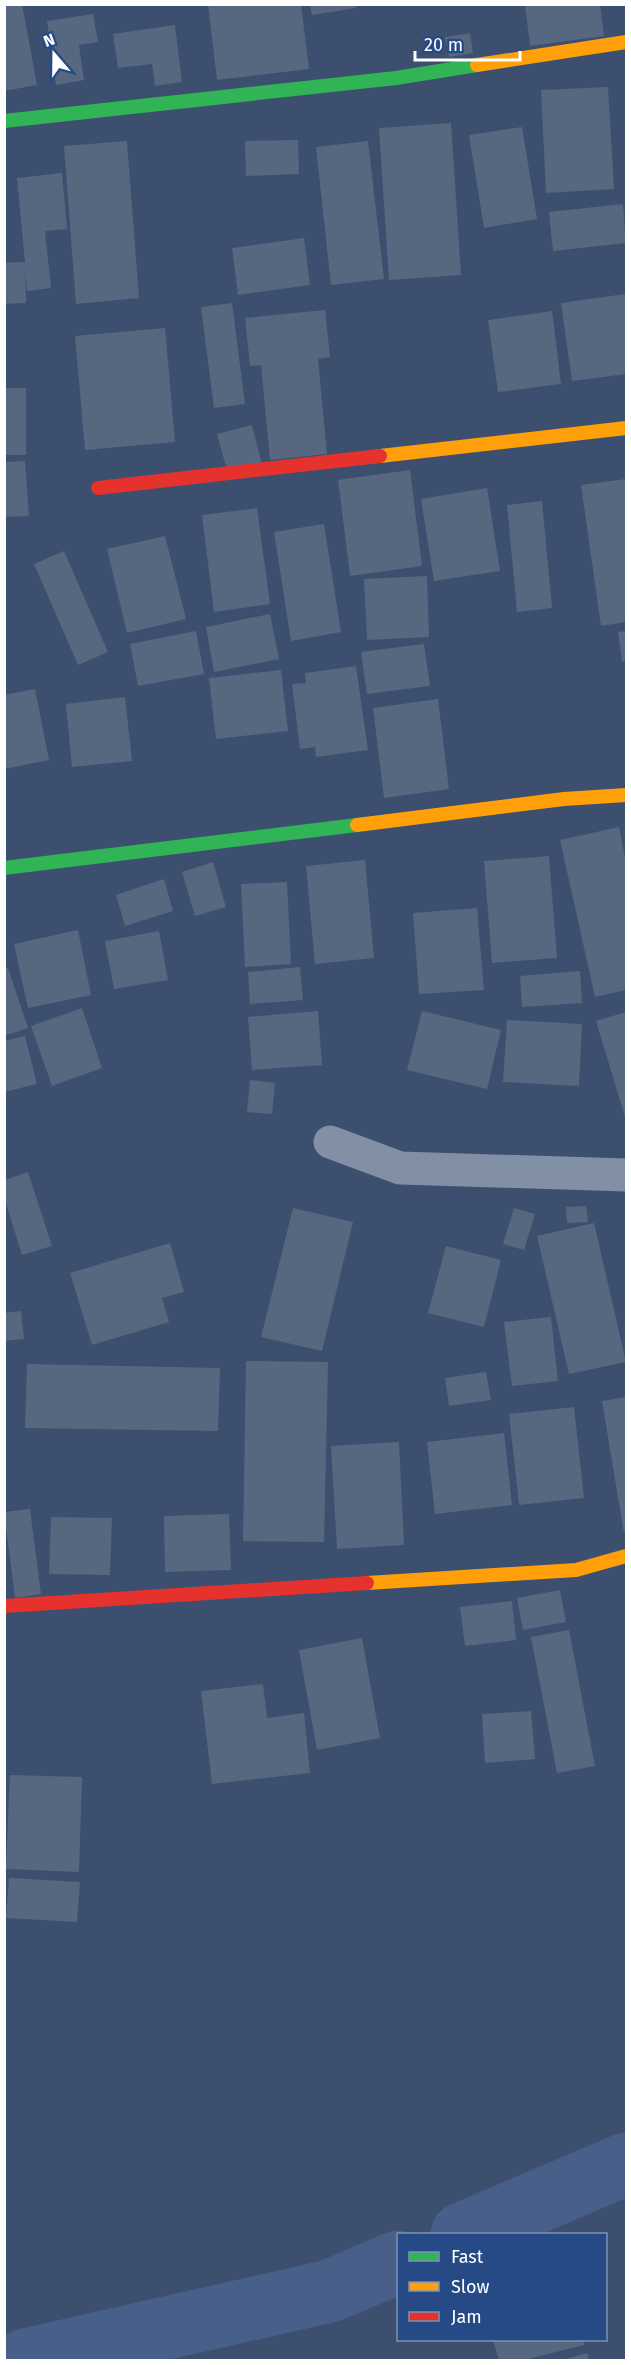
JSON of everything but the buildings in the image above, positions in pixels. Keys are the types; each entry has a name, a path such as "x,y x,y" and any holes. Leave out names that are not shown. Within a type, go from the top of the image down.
{"street":[{"path":"4,121 396,78 627,42"},
{"path":"98,488 627,428"},
{"path":"4,868 552,800 627,795"},
{"path":"330,1142 400,1168 627,1175"},
{"path":"4,1606 576,1570 627,1556"}],"waterway":[{"path":"464,2233 626,2164"},
{"path":"25,2360 330,2291 397,2262"}],"traffic: fast":[{"path":"4,121 396,78 477,65"},
{"path":"4,868 357,825"}],"traffic: slow":[{"path":"477,65 626,42"},
{"path":"380,456 626,428"},
{"path":"357,825 564,799 626,795"},
{"path":"367,1583 576,1570 626,1556"}],"traffic: jam":[{"path":"98,488 380,456"},
{"path":"4,1606 367,1583"}]}
